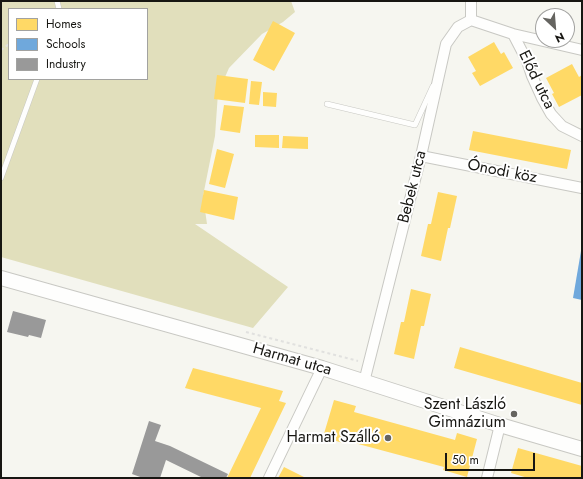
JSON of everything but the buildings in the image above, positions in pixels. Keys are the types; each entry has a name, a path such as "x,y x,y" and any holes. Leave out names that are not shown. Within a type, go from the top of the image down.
{"street":[{"path":"471,1 471,20"},
{"name":"Előd utca","path":"471,20 513,34 582,50"},
{"name":"Bebek utca","path":"364,382 421,156 446,44 458,27 471,20"},
{"name":"Előd utca","path":"513,34 550,114 562,126 582,136"},
{"name":"Ónodi köz","path":"421,156 582,188"},
{"name":"Harmat utca","path":"1,278 322,368 500,425 582,449"},
{"path":"269,478 322,368"},
{"path":"487,478 500,425"}],"lane":[{"path":"327,104 416,125 441,66"},
{"path":"1,178 37,80"}],"shaded area":[{"path":"1,1 291,1 295,12 283,22 262,34 229,68 218,93 215,136 203,196 207,224 195,224 288,287 253,328 1,257"}],"place":[{"name":"Szent László Gimnázium","path":"514,414"},
{"name":"Harmat Szálló","path":"388,438"}]}
